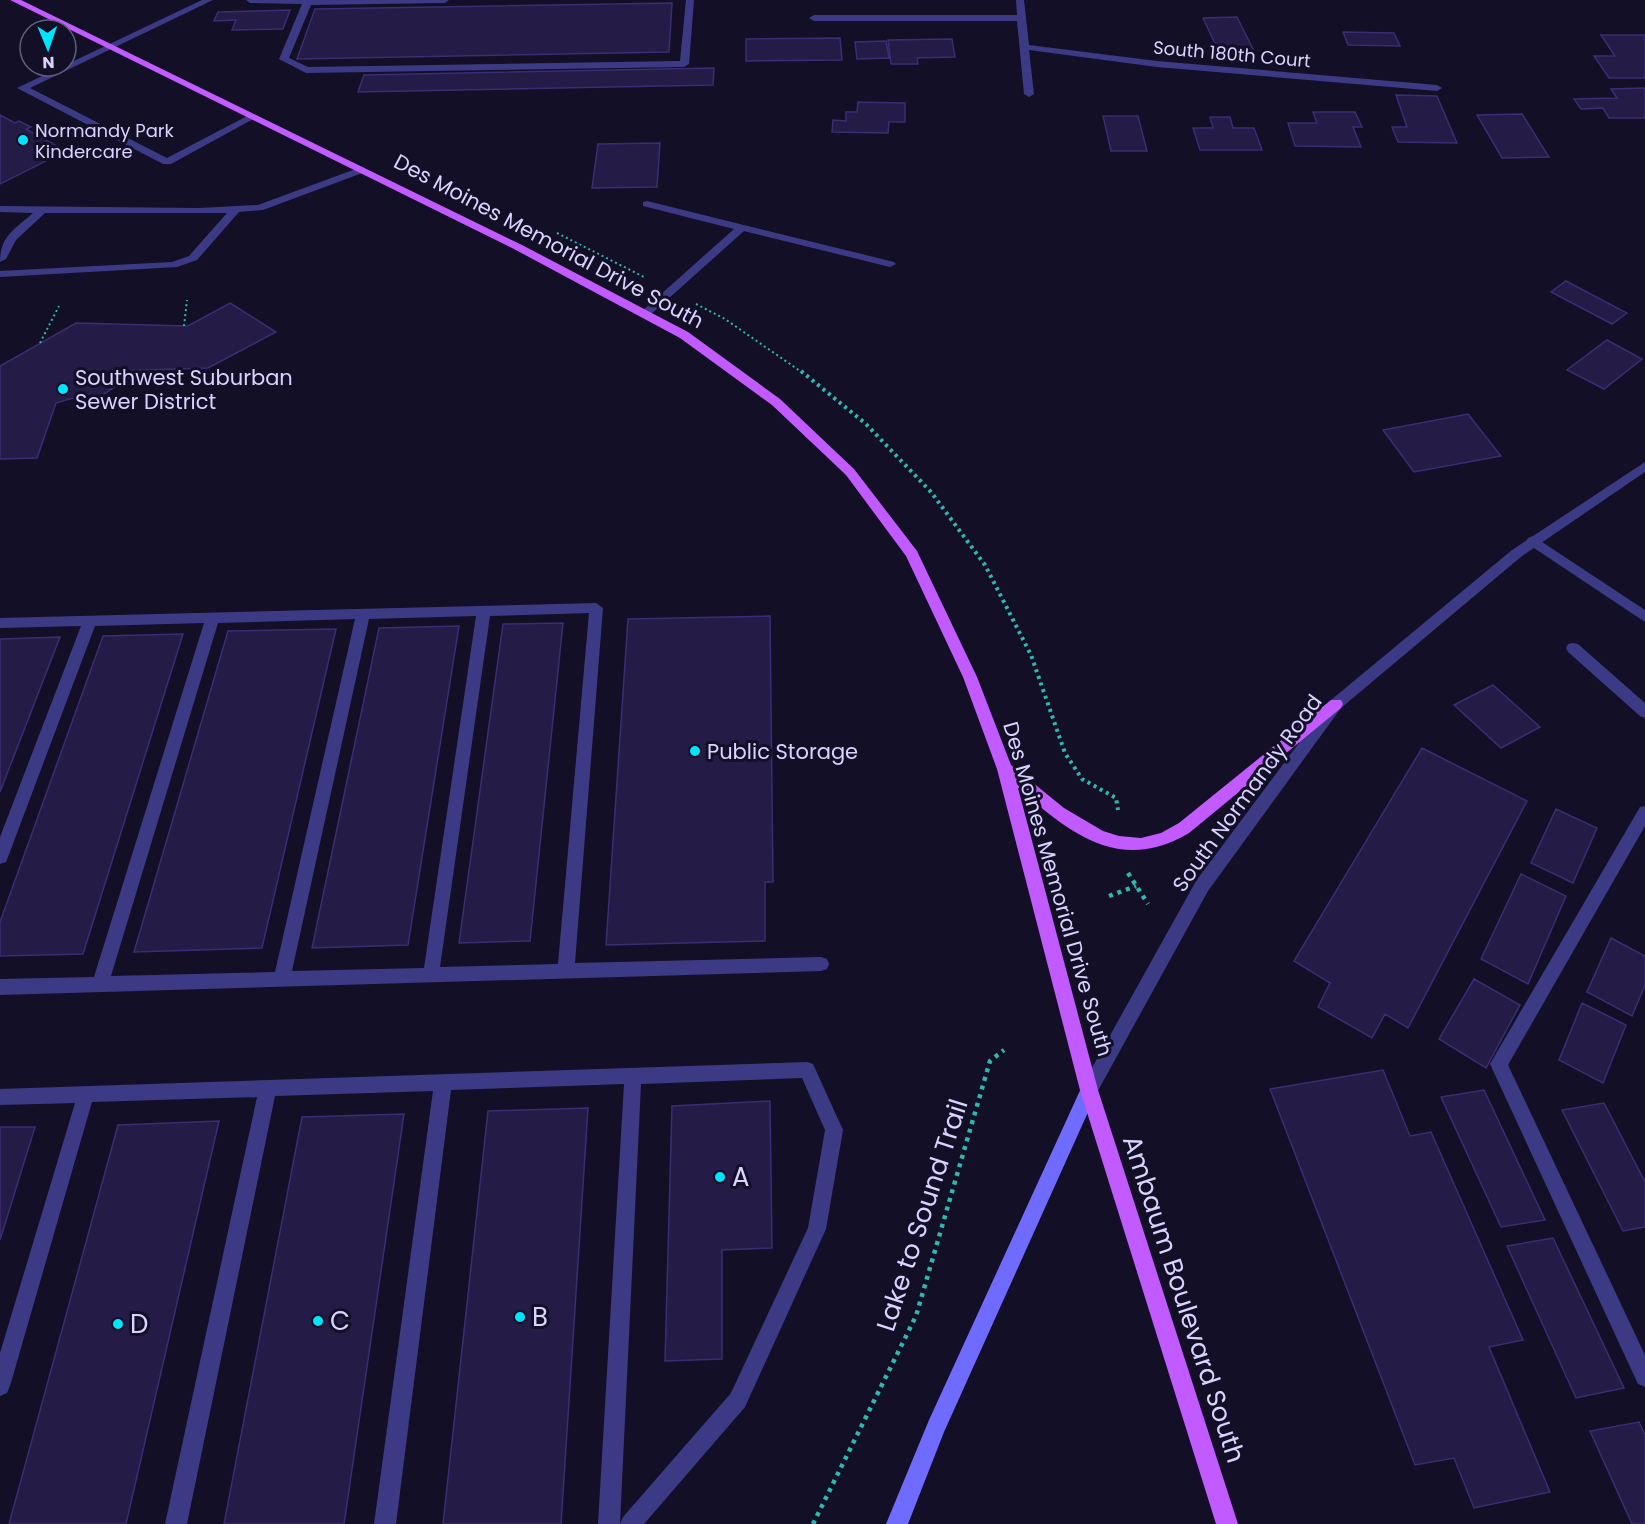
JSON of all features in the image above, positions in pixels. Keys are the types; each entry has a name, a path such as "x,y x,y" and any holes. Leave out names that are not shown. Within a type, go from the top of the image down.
{"main road":[{"name":"Des Moines Memorial Drive South","path":"14,0 518,247 684,335 776,402 850,472 912,554 970,677 1005,769 1089,1090 936,1427 897,1524"},
{"path":"1005,769 1085,832 1118,843 1137,844 1163,840 1184,828 1336,704"},
{"name":"Ambaum Boulevard South","path":"1089,1090 1227,1524"}],"street":[{"path":"209,0 22,88 167,162 252,117"},
{"path":"250,0 308,2 445,0"},
{"path":"308,2 284,59 306,70 684,64 690,0"},
{"path":"1020,0 1029,94"},
{"path":"814,18 1022,18"},
{"name":"South 180th Court","path":"1025,47 1157,64 1437,88"},
{"path":"0,209 199,211 259,208 361,170"},
{"path":"646,204 890,264"},
{"path":"0,274 173,265 193,258 236,209"},
{"path":"0,259 11,238 42,210"},
{"path":"645,314 742,227"},
{"name":"South Normandy Road","path":"1089,1090 1202,886 1336,704 1508,560 1645,466"},
{"path":"1533,541 1645,617"},
{"path":"0,623 596,608 566,972"},
{"path":"431,975 484,611"},
{"path":"282,979 363,614"},
{"path":"100,984 213,617"},
{"path":"0,857 90,621"},
{"path":"1573,648 1645,712"},
{"path":"1645,812 1499,1064 1645,1377"},
{"path":"0,987 821,964"},
{"path":"0,1097 807,1070 834,1130 817,1229 738,1400 630,1524"},
{"path":"609,1524 633,1076"},
{"path":"385,1524 443,1082"},
{"path":"176,1524 268,1088"},
{"path":"0,1386 86,1094"}],"path":[{"path":"184,326 187,300"},
{"path":"40,343 59,306"},
{"path":"1116,798 1118,810"},
{"path":"1109,896 1137,886 1148,903"},
{"name":"Lake to Sound Trail","path":"813,1524 916,1316 990,1060 1004,1050"}],"building":[{"path":"672,3 669,52 297,59 315,9"},
{"path":"290,10 283,29 232,30 236,20 214,21 218,12"},
{"path":"1237,17 1254,51 1219,52 1203,18"},
{"path":"1343,32 1394,33 1400,46 1348,45"},
{"path":"1601,35 1645,35 1645,78 1609,78 1594,56 1615,56"},
{"path":"840,38 842,60 746,61 746,39"},
{"path":"952,39 955,57 917,58 918,64 891,64 888,40"},
{"path":"886,41 889,58 857,59 855,42"},
{"path":"714,68 713,85 358,92 364,75"},
{"path":"1645,88 1645,118 1609,118 1603,108 1581,109 1574,99 1617,98 1611,89"},
{"path":"1396,95 1437,96 1457,143 1398,142 1392,127 1407,127"},
{"path":"858,102 905,103 905,122 889,122 888,133 832,132 833,120 846,121 846,112 857,112"},
{"path":"1313,112 1355,112 1362,127 1353,127 1361,147 1295,146 1288,123 1317,123"},
{"path":"1522,114 1549,157 1502,158 1477,115"},
{"name":"Normandy Park Kindercare","path":"0,115 15,123 19,121 31,127 26,129 66,151 0,184"},
{"path":"1103,116 1138,116 1147,151 1111,151"},
{"path":"1210,117 1230,117 1233,128 1254,128 1262,150 1200,150 1193,128 1213,128"},
{"path":"660,143 657,187 592,188 598,144"},
{"path":"1566,281 1627,313 1612,324 1551,292"},
{"path":"230,303 276,332 208,368 120,371 130,377 84,407 73,398 56,403 37,458 0,459 0,366 76,323 188,326"},
{"path":"1607,340 1642,359 1604,389 1567,370"},
{"path":"1468,414 1501,456 1414,472 1383,430"},
{"name":"Public Storage","path":"770,616 773,882 765,882 765,941 606,945 628,619"},
{"path":"563,623 530,941 459,943 503,624"},
{"path":"459,626 408,945 312,948 379,628"},
{"path":"336,629 262,948 134,952 228,631"},
{"path":"183,634 83,954 0,956 0,922 103,636"},
{"path":"60,637 0,792 0,639"},
{"path":"1493,685 1540,727 1501,748 1454,705"},
{"path":"1422,748 1527,801 1408,1028 1385,1014 1372,1038 1318,1007 1330,983 1294,961"},
{"path":"1556,809 1597,828 1573,883 1531,863"},
{"path":"1521,874 1566,896 1528,984 1481,959"},
{"path":"1611,938 1645,956 1645,985 1632,1016 1587,992"},
{"path":"1474,979 1520,1005 1486,1068 1439,1039"},
{"path":"1582,1003 1626,1025 1603,1083 1559,1060"},
{"path":"1383,1070 1410,1136 1431,1132 1523,1340 1489,1347 1550,1492 1474,1508 1454,1458 1415,1465 1270,1089"},
{"path":"1484,1090 1545,1220 1501,1227 1441,1097"},
{"name":"A","path":"770,1101 772,1248 722,1250 722,1359 665,1361 672,1106"},
{"path":"1604,1103 1645,1182 1645,1227 1623,1231 1562,1110"},
{"name":"B","path":"588,1108 561,1524 443,1524 488,1111"},
{"name":"C","path":"404,1114 344,1524 224,1524 302,1117"},
{"name":"D","path":"219,1121 126,1524 9,1524 118,1125"},
{"path":"0,1127 35,1127 0,1240"},
{"path":"1553,1238 1624,1388 1576,1398 1507,1246"},
{"path":"1639,1422 1645,1435 1645,1524 1632,1524 1590,1431"}],"place":[{"name":"Normandy Park Kindercare","path":"23,140"},
{"name":"Southwest Suburban Sewer District","path":"63,389"},
{"name":"Public Storage","path":"695,751"},
{"name":"A","path":"720,1177"},
{"name":"B","path":"520,1317"},
{"name":"C","path":"318,1321"},
{"name":"D","path":"118,1324"}]}
